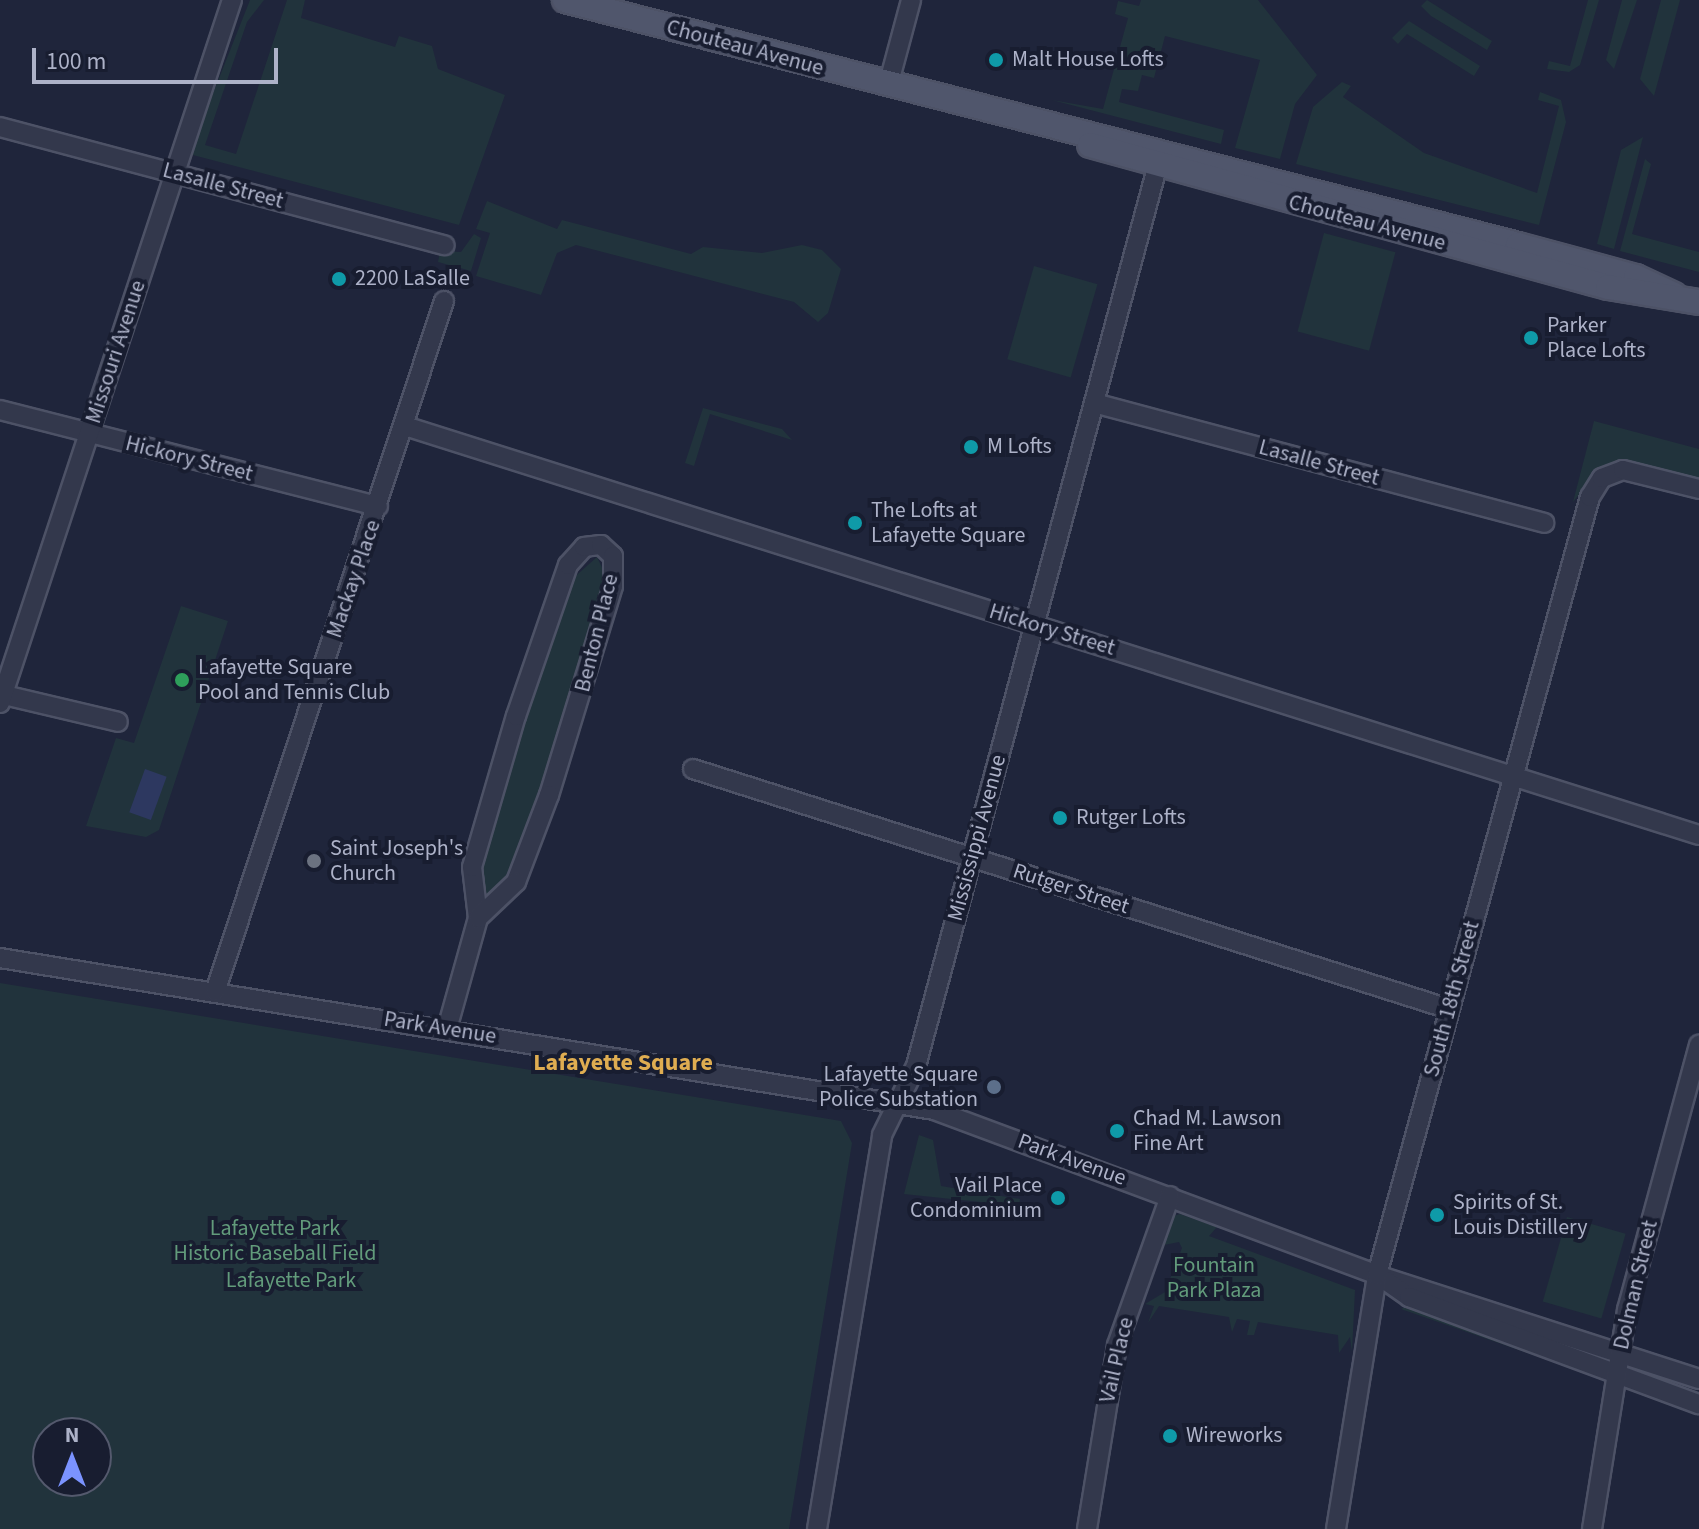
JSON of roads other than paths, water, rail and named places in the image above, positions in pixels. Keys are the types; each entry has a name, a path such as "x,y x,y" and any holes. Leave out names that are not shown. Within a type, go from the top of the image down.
{"main road":[{"name":"Chouteau Avenue","path":"565,0 1160,159 1636,277 1674,295 1699,302"}],"street":[{"name":"Missouri Avenue","path":"1,697 232,0"},
{"path":"888,86 911,0"},
{"name":"Lasalle Street","path":"0,127 445,245"},
{"name":"Mississippi Avenue","path":"817,1529 882,1135 916,1066 1160,159"},
{"name":"Mackay Place","path":"215,992 444,301"},
{"name":"Lasalle Street","path":"1094,403 1544,523"},
{"name":"Hickory Street","path":"0,410 378,506"},
{"name":"Hickory Street","path":"405,426 1699,835"},
{"name":"South 18th Street","path":"1336,1529 1377,1275 1585,511 1602,478 1638,472 1699,489"},
{"name":"Benton Place","path":"447,1029 478,918 472,867 528,678 568,565 584,547 601,545 613,556 614,578 561,757 516,882 478,918"},
{"path":"1,697 118,722"},
{"name":"Rutger Street","path":"693,769 1449,1009"},
{"name":"Park Avenue","path":"0,958 897,1102 1170,1196 1618,1365 1699,1404"},
{"name":"Dolman Street","path":"1592,1529 1618,1365 1699,1045"},
{"name":"Vail Place","path":"1087,1529 1117,1345 1170,1196"},
{"name":"Park Avenue","path":"1618,1365 1699,1379"}],"water":[{"path":"145,769 167,777 151,820 129,812"}],"place":[{"name":"Malt House Lofts","path":"996,60"},
{"name":"2200 LaSalle","path":"339,279"},
{"name":"Parker Place Lofts","path":"1531,338"},
{"name":"M Lofts","path":"971,447"},
{"name":"The Lofts at Lafayette Square","path":"855,523"},
{"name":"Lafayette Square Pool and Tennis Club","path":"182,680"},
{"name":"Rutger Lofts","path":"1060,818"},
{"name":"Saint Joseph's Church","path":"314,861"},
{"name":"Lafayette Square Police Substation","path":"994,1087"},
{"name":"Chad M. Lawson Fine Art","path":"1117,1131"},
{"name":"Vail Place Condominium","path":"1058,1198"},
{"name":"Spirits of St. Louis Distillery","path":"1437,1215"},
{"name":"Wireworks","path":"1170,1436"}],"district":[{"name":"Lafayette Square","path":"623,1063"}],"park label":[{"name":"Lafayette Park Historic Baseball Field","path":"275,1240"},
{"name":"Fountain Park Plaza","path":"1214,1278"},
{"name":"Lafayette Park","path":"291,1281"}]}
